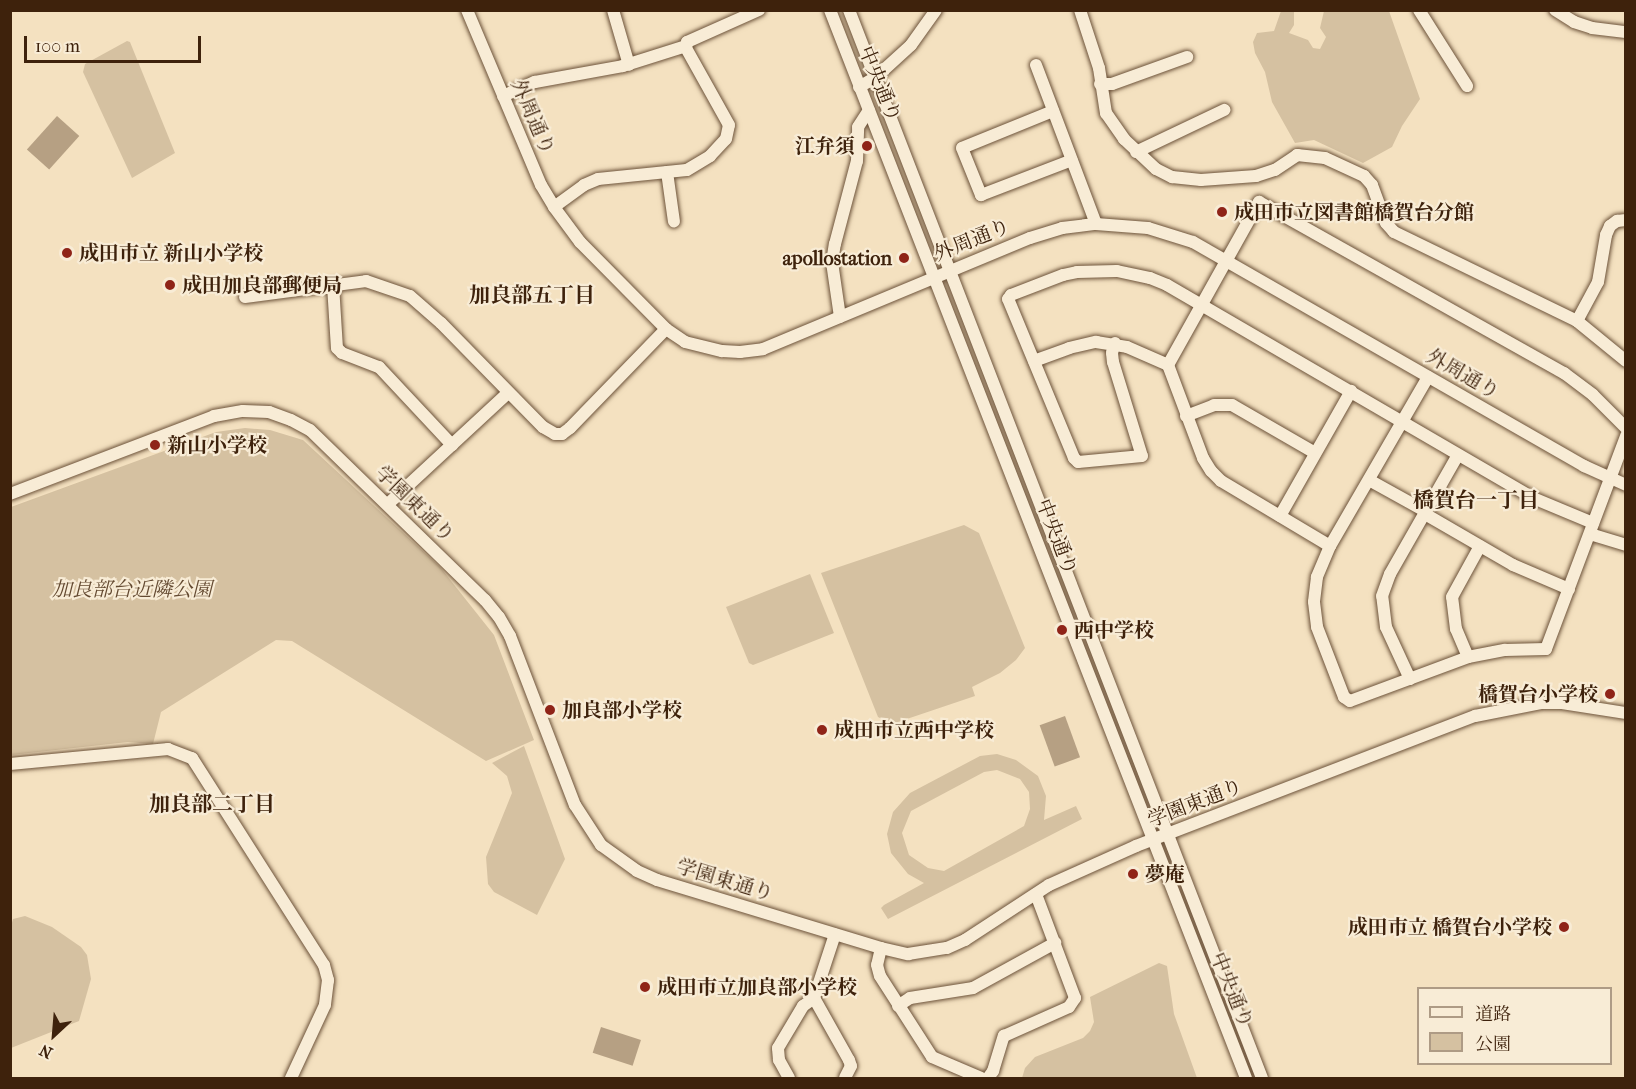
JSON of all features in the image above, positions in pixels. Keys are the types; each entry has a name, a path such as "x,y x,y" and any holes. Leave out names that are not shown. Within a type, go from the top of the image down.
{"street":[{"name":"外周通り","path":"467,10 541,185 554,207 579,242 666,329 685,342 704,349 740,352 763,349 1030,238 1062,228 1096,224 1148,228 1173,234 1226,260 1428,377 1608,478 1626,485"},
{"path":"613,10 629,65"},
{"path":"503,96 535,82 629,65 686,46 689,41 759,10"},
{"name":"中央通り","path":"830,10 1246,1078"},
{"name":"中央通り","path":"849,10 948,272 1262,1078"},
{"path":"859,87 876,77 911,45 936,10"},
{"path":"1080,10 1099,68 1106,113 1136,152 1156,169 1172,177 1190,180 1256,176 1275,171 1297,155 1325,158 1364,176 1372,185 1386,223 1394,232 1577,321 1626,361"},
{"path":"1419,10 1467,86"},
{"path":"1555,10 1574,22 1592,28 1626,32"},
{"path":"554,207 584,185 598,179 687,170 710,156 729,134 729,125 686,46"},
{"path":"1100,84 1112,84 1187,57"},
{"path":"1036,65 1096,224"},
{"path":"840,316 832,262 834,244 857,161 858,127 869,110"},
{"path":"1136,152 1224,110"},
{"path":"1053,111 962,148 981,195 1072,160"},
{"path":"668,172 674,222"},
{"path":"1330,546 1221,481 1211,471 1203,458 1168,365 1200,303 1259,202 1564,373 1593,395 1626,428"},
{"path":"1577,321 1598,282 1606,235 1610,226 1617,221 1626,220"},
{"path":"1115,344 1112,353 1113,362 1142,456 1078,462 1008,299 1011,295 1063,275 1097,271 1135,274 1167,285 1200,303 1549,507 1626,545"},
{"path":"245,297 366,281 419,302 549,432 562,434 666,329"},
{"path":"333,285 337,348 342,353 379,367 452,445"},
{"path":"1034,361 1084,344 1115,344 1168,365"},
{"path":"1428,377 1330,546 1317,577 1315,615 1317,627 1344,697 1350,701 1356,701 1468,657 1505,650 1546,649 1608,478 1626,436"},
{"path":"1280,516 1351,391"},
{"path":"388,504 508,393"},
{"path":"1186,416 1214,405 1232,405 1315,453"},
{"name":"学園東通り","path":"10,494 214,416 243,411 269,412 310,430 388,504 499,617 510,636 575,805 601,845 637,871 657,880 881,948 909,954 947,948 965,940 1071,874 1475,716 1541,703 1562,703 1626,713"},
{"path":"1410,679 1386,627 1382,596 1390,574 1458,455"},
{"path":"1369,480 1513,565 1569,589"},
{"path":"1468,657 1456,629 1452,597 1480,546"},
{"path":"10,764 168,749 192,758 324,965 328,980 325,1005 291,1078"},
{"path":"988,1078 991,1076 1004,1036 1069,1007 1075,998 1036,894"},
{"path":"789,1078 779,1060 778,1048 803,1006 814,998 835,934"},
{"path":"898,1006 910,998 973,988 1055,943"},
{"path":"881,948 878,971 932,1057 981,1078"},
{"path":"814,998 849,1060 851,1066 845,1078"}],"green space":[{"path":"1281,11 1294,12 1294,25 1289,33 1308,40 1313,48 1320,49 1326,37 1320,28 1324,11 1389,11 1420,99 1402,126 1392,147 1363,163 1314,140 1295,143 1272,102 1265,72 1255,53 1253,42 1257,33 1274,31"},
{"path":"127,41 130,42 175,153 132,178 83,72 85,64"},
{"name":"加良部台近隣公園","path":"245,428 270,430 303,440 440,567 494,635 534,740 486,761 292,641 276,640 161,712 153,744 128,742 11,755 11,507 216,432"},
{"path":"964,525 979,533 1025,648 1016,660 1000,673 972,687 975,696 892,724 878,717 821,573"},
{"path":"810,574 834,633 753,665 749,663 726,607"},
{"path":"524,746 565,859 537,915 494,892 488,884 486,857 512,793 507,776 492,763"},
{"path":"997,754 1016,760 1038,776 1046,796 1044,820 1076,806 1082,819 888,919 881,908 884,905 924,883 908,874 891,853 887,834 893,812 910,793 980,756","holes":["997,770 1020,779 1029,792 1030,809 1024,826 944,871 928,868 909,855 902,833 911,811 984,772"]},
{"path":"25,916 52,927 81,947 87,955 91,979 79,1021 11,1048 11,926 13,919"},
{"path":"1159,963 1167,966 1174,1014 1197,1078 1022,1078 1025,1068 1035,1057 1083,1038 1090,1031 1094,1022 1090,997"}],"shaded area":[{"path":"57,116 79,136 49,170 27,149"},
{"path":"1065,716 1080,757 1055,767 1040,725"},
{"path":"601,1027 641,1040 633,1066 593,1053"}],"place":[{"name":"江弁須","path":"867,146"},
{"name":"成田市立図書館橋賀台分館","path":"1222,212"},
{"name":"成田市立 新山小学校","path":"67,253"},
{"name":"apollostation","path":"904,258"},
{"name":"成田加良部郵便局","path":"170,285"},
{"name":"新山小学校","path":"155,445"},
{"name":"西中学校","path":"1062,630"},
{"name":"橋賀台小学校","path":"1610,694"},
{"name":"加良部小学校","path":"550,710"},
{"name":"成田市立西中学校","path":"822,730"},
{"name":"夢庵","path":"1133,874"},
{"name":"成田市立 橋賀台小学校","path":"1564,927"},
{"name":"成田市立加良部小学校","path":"645,987"}],"district":[{"name":"加良部五丁目","path":"532,295"},
{"name":"橋賀台一丁目","path":"1476,500"},
{"name":"加良部二丁目","path":"212,804"}]}
